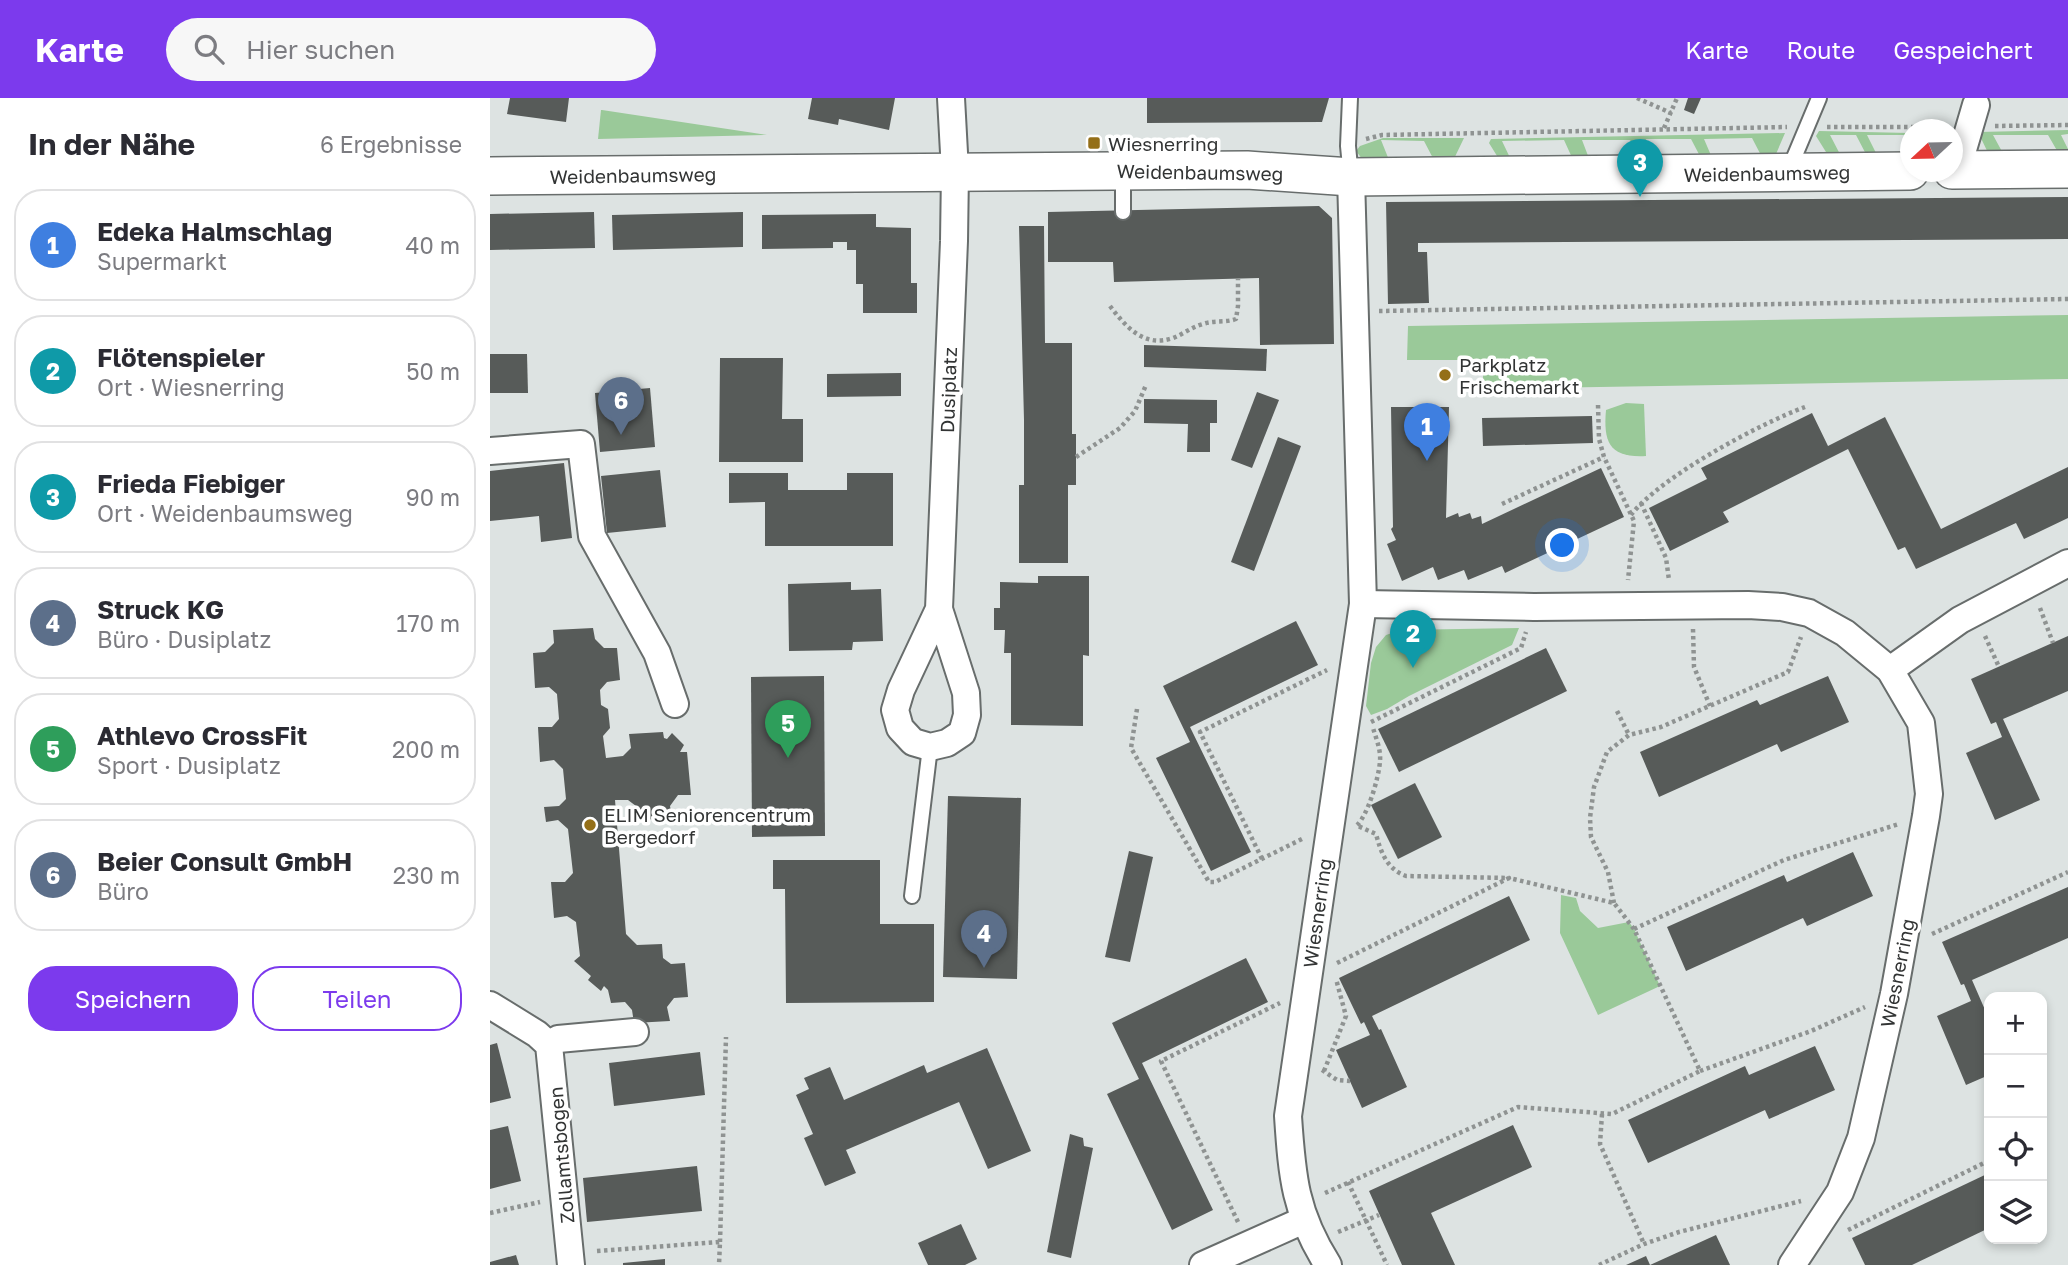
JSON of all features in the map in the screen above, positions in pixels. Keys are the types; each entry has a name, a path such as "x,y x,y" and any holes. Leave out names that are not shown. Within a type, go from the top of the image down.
{"street":[{"name":"Dusiplatz","path":"939,609 901,690 895,710 900,728 913,742 930,747 947,743 962,733 967,715 966,694 939,609 955,171 951,98"},
{"path":"1963,146 1975,110"},
{"name":"Weidenbaumsweg","path":"490,176 1247,170 1349,162 1788,173 1900,171"},
{"name":"Wiesnerring","path":"1311,1233 1292,1175 1288,1116 1315,978 1329,830 1363,604 1356,311 1349,162"},
{"path":"1963,170 2068,169"},
{"path":"490,451 580,444 592,536 657,653 675,704"},
{"path":"1890,670 1960,620 2068,563"},
{"name":"Wiesnerring","path":"1363,604 1782,607 1809,613 1844,633 1890,670 1921,723 1929,794 1926,816 1894,994 1861,1138 1840,1192 1792,1265"},
{"path":"490,1005 537,1034 549,1045 558,1039 635,1032"},
{"name":"Zollamtsbogen","path":"549,1045 570,1259"},
{"path":"1203,1265 1249,1245 1311,1233"}],"lane":[{"path":"1349,162 1350,98"},
{"path":"1788,173 1819,98"},
{"path":"1123,170 1123,212"},
{"path":"912,896 930,747"}],"path":[{"path":"1637,98 1671,113"},
{"path":"1664,128 1677,98"},
{"path":"1349,162 1382,135 1807,127 1975,110 2068,125"},
{"path":"1110,306 1136,335 1148,341 1171,338 1203,324 1236,319 1238,279"},
{"path":"1356,311 2068,299"},
{"path":"1076,457 1120,428 1135,411 1146,385"},
{"path":"1598,405 1599,439 1604,457 1634,522 1625,606"},
{"path":"1631,515 1640,503 1695,464 1728,444 1805,407"},
{"path":"1502,503 1604,457"},
{"path":"1640,503 1666,558 1682,605 1694,667 1710,706"},
{"path":"2037,599 2053,643"},
{"path":"1346,725 1375,721 1521,648 1534,607"},
{"path":"1700,1071 1634,929 1614,903 1608,872 1591,837 1590,818 1594,787 1607,752 1629,735 1661,727 1788,672 1809,613"},
{"path":"1981,627 1999,667"},
{"path":"1262,859 1200,732 1356,656"},
{"path":"1137,709 1131,748 1209,882 1215,882 1308,836 1329,830"},
{"path":"1617,711 1629,735"},
{"path":"1375,721 1373,728 1381,759 1379,771 1363,820 1357,825 1376,834 1393,871 1406,876 1509,878 1614,903"},
{"path":"1634,929 1784,860 1926,816"},
{"path":"1925,937 2068,872"},
{"path":"1249,1245 1161,1061 1509,878"},
{"path":"1315,978 1341,993 1346,1016 1324,1071"},
{"path":"1311,1233 1348,1182 1518,1107 1612,1114 1700,1071 1811,1031 1894,994"},
{"path":"719,1265 726,1037"},
{"path":"1602,1114 1600,1144 1644,1244"},
{"path":"1843,1233 1984,1163"},
{"path":"1348,1182 1387,1265"},
{"path":"1599,1265 1644,1244 1752,1212 1840,1192"},
{"path":"490,1213 515,1207"},
{"path":"1311,1233 1379,1215"},
{"path":"570,1259 720,1242"}],"green space":[{"path":"602,110 767,135 598,139"},
{"path":"2068,130 2068,134 2061,135 2068,155 2059,154 2048,135 1993,135 2005,157 1990,157 1978,132"},
{"path":"1819,131 1900,133 1900,135 1867,135 1878,157 1868,158 1856,135 1830,135 1843,160 1831,160 1816,136"},
{"path":"1785,133 1773,161 1764,161 1752,138 1704,139 1713,160 1702,160 1691,139 1646,139 1654,161 1640,161 1630,140 1582,140 1590,161 1574,162 1564,140 1502,141 1513,164 1502,164 1489,143 1491,139"},
{"path":"1383,138 1464,138 1451,165 1436,164 1424,141 1381,140 1391,165 1366,164 1356,151 1360,146"},
{"path":"2068,315 2068,379 1483,389 1483,360 1407,360 1408,326"},
{"path":"1626,403 1644,404 1646,456 1624,454 1611,446 1608,440 1606,410"},
{"path":"1519,628 1512,645 1387,709 1371,715 1366,706 1371,663 1376,647 1386,635 1401,630"},
{"path":"1561,895 1576,898 1580,911 1598,928 1629,922 1660,986 1598,1015 1560,933"}],"building":[{"path":"510,98 569,98 566,122 507,114"},
{"path":"812,98 895,98 889,130 839,119 838,125 808,119"},
{"path":"1147,98 1329,98 1322,122 1147,123"},
{"path":"1688,98 1701,98 1694,114 1684,110"},
{"path":"2068,197 2068,239 1418,243 1418,252 1427,252 1429,303 1388,304 1386,202"},
{"path":"1319,206 1332,218 1334,344 1260,345 1259,278 1114,282 1113,262 1048,262 1048,212"},
{"path":"594,212 595,248 490,250 490,214"},
{"path":"743,212 743,247 613,250 612,215"},
{"path":"876,214 876,227 911,228 911,283 917,283 917,313 863,313 863,284 856,284 856,250 847,250 847,242 833,242 833,248 762,249 762,215"},
{"path":"1019,226 1044,226 1045,343 1072,343 1072,434 1076,434 1076,485 1068,485 1068,563 1019,563 1019,485 1024,485 1024,420"},
{"path":"1144,345 1267,349 1266,371 1144,367"},
{"path":"490,354 527,354 528,393 490,393"},
{"path":"720,358 783,358 782,419 803,419 803,462 719,462"},
{"path":"901,373 901,396 827,397 827,374"},
{"path":"650,388 655,447 600,452 595,393"},
{"path":"1257,392 1279,400 1252,468 1231,460"},
{"path":"1144,399 1217,400 1217,423 1210,423 1210,452 1187,452 1188,424 1144,423"},
{"path":"1391,407 1449,407 1446,518 1458,513 1459,517 1470,513 1472,519 1481,516 1482,524 1601,468 1624,517 1505,573 1502,566 1468,580 1464,570 1438,580 1433,567 1402,581 1387,544 1396,540 1391,529"},
{"path":"1812,413 1828,446 1885,417 1941,529 2068,467 2068,518 2024,539 2016,523 1916,569 1905,547 1898,550 1848,449 1723,512 1729,522 1670,551 1649,508 1707,479 1701,468"},
{"path":"1592,416 1593,443 1483,446 1482,418"},
{"path":"1278,437 1301,446 1254,571 1231,562"},
{"path":"564,463 572,538 541,542 539,516 490,521 490,471"},
{"path":"660,470 666,527 607,533 601,476"},
{"path":"729,473 788,473 788,490 847,490 847,473 893,473 893,546 765,546 765,502 729,503"},
{"path":"1038,576 1089,576 1089,656 1083,655 1083,726 1011,725 1011,653 1004,653 1005,630 994,630 994,608 1000,608 1000,582 1038,583"},
{"path":"851,582 851,590 881,589 883,641 853,642 852,650 789,651 788,584"},
{"path":"1296,621 1318,665 1190,727 1251,852 1211,871 1156,758 1190,742 1163,686"},
{"name":"ELIM Seniorencentrum Bergedorf","path":"593,628 595,639 604,648 617,648 620,680 607,682 600,690 601,705 608,709 610,728 603,736 606,758 623,756 631,748 629,734 663,732 664,738 667,739 672,733 684,745 680,752 687,752 691,795 678,795 670,806 672,817 637,821 636,806 628,800 615,800 626,934 637,945 662,944 663,958 671,964 685,963 688,997 674,998 667,1007 670,1021 634,1023 632,1010 625,1002 611,1003 608,990 604,986 601,991 588,980 591,976 574,961 580,956 576,922 567,916 554,918 551,882 565,882 573,873 568,829 558,820 546,822 544,807 559,806 566,799 563,769 554,760 540,762 538,727 552,727 559,719 557,694 549,687 535,688 533,653 545,652 554,643 553,630"},
{"path":"2068,636 2068,691 2003,719 2040,800 1995,820 1966,753 2002,737 1996,722 1991,724 1971,679"},
{"path":"1546,648 1567,691 1399,772 1378,729"},
{"path":"824,676 825,836 752,837 751,677"},
{"path":"1828,676 1849,722 1781,752 1777,744 1659,797 1640,752 1757,700 1760,705"},
{"path":"1415,783 1442,837 1398,859 1371,805"},
{"path":"948,796 1021,798 1017,979 943,977"},
{"path":"1129,851 1153,857 1130,962 1105,957"},
{"path":"1853,852 1873,896 1807,926 1803,918 1686,971 1667,927 1784,875 1787,882"},
{"path":"773,860 880,860 880,924 934,924 934,1002 786,1003 785,889 773,889"},
{"path":"2068,887 2068,938 1972,980 1984,1008 1984,1077 1966,1085 1937,1016 1971,1001 1942,942"},
{"path":"1509,896 1530,940 1372,1016 1379,1030 1381,1029 1407,1087 1362,1108 1336,1050 1370,1035 1364,1022 1361,1024 1339,978"},
{"path":"1246,958 1268,1002 1142,1063 1213,1210 1172,1230 1107,1094 1139,1079 1112,1023"},
{"path":"497,1043 511,1098 490,1103 490,1045"},
{"path":"1815,1046 1835,1090 1769,1119 1765,1110 1648,1163 1628,1120 1745,1066 1749,1075"},
{"path":"987,1048 1031,1151 988,1169 959,1102 846,1150 856,1173 825,1186 804,1138 813,1134 796,1095 809,1089 804,1078 830,1067 844,1100 924,1065 927,1073"},
{"path":"700,1052 705,1095 614,1106 609,1063"},
{"path":"1513,1125 1532,1167 1431,1213 1455,1265 1402,1265 1369,1191"},
{"path":"508,1126 521,1181 490,1189 490,1130"},
{"path":"1070,1134 1083,1138 1084,1146 1093,1148 1071,1258 1047,1252"},
{"path":"697,1166 702,1211 587,1222 583,1178"},
{"path":"1984,1175 1984,1230 1912,1265 1865,1265 1852,1238"},
{"path":"961,1224 977,1259 965,1265 928,1265 918,1243"},
{"path":"1716,1235 1730,1265 1650,1265"},
{"path":"516,1255 519,1265 490,1265 490,1262"},
{"path":"1646,1256 1650,1265 1626,1265"},
{"path":"665,1259 665,1265 623,1265 623,1263"}],"place":[{"name":"Wiesnerring","path":"1094,143"},
{"name":"Frieda Fiebiger","path":"1640,197"},
{"name":"Parkplatz Frischemarkt","path":"1445,375"},
{"name":"Beier Consult GmbH","path":"621,435"},
{"name":"Edeka Halmschlag","path":"1427,461"},
{"name":"Flötenspieler","path":"1413,668"},
{"name":"Athlevo CrossFit","path":"788,758"},
{"name":"ELIM Seniorencentrum Bergedorf","path":"590,825"},
{"name":"Struck KG","path":"984,968"}]}
